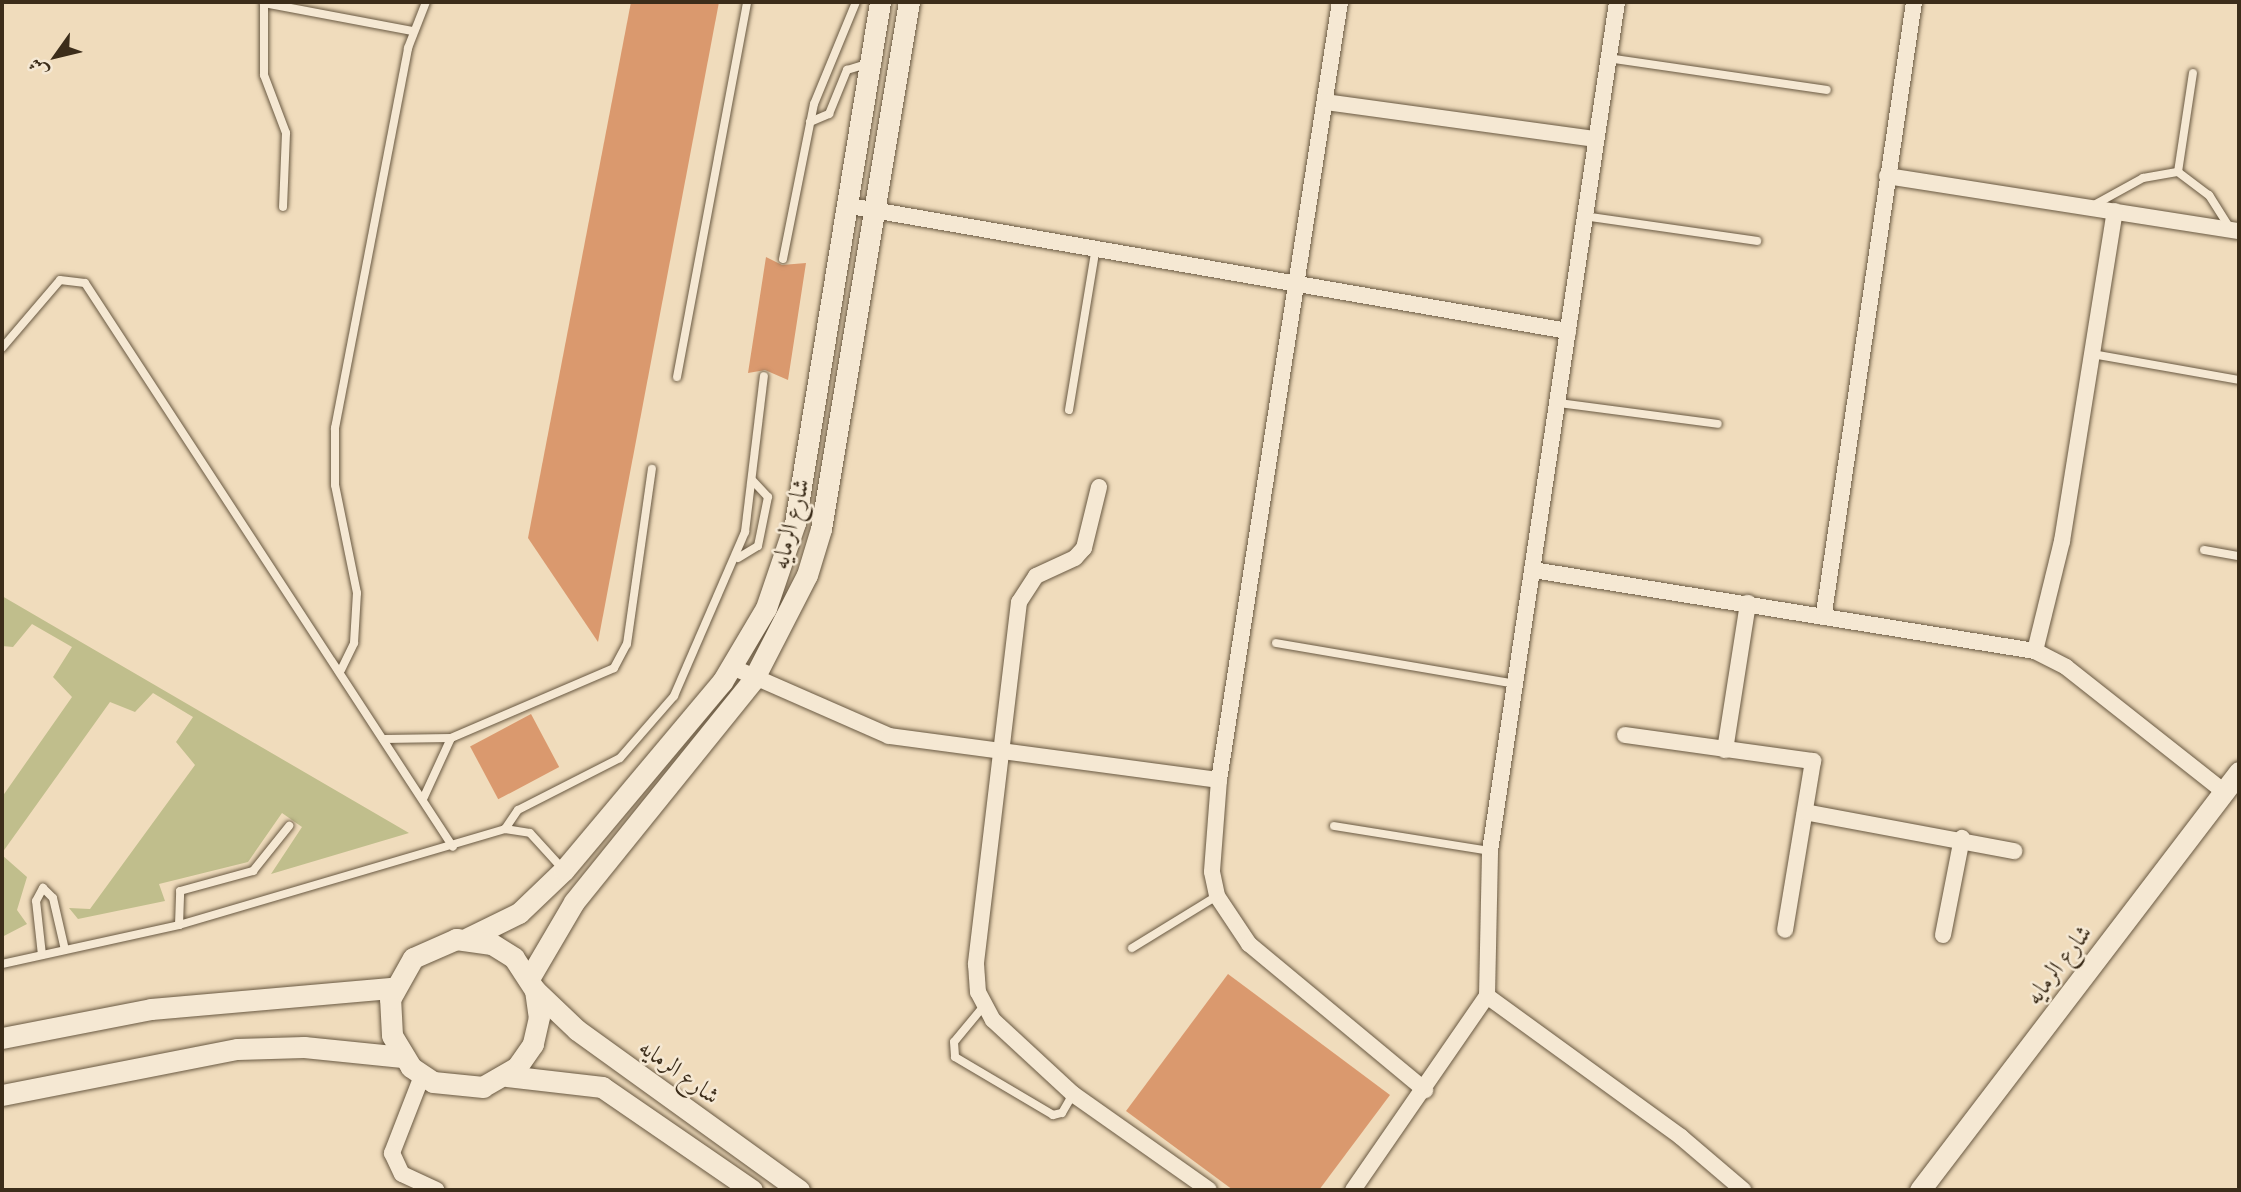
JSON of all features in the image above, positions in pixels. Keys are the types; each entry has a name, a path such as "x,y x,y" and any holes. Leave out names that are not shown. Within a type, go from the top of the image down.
{"street":[{"name":"شارع الرمايه","path":"468,938 519,913 564,870 732,667 766,608 792,534 850,205 880,2"},
{"name":"شارع الرمايه","path":"799,1190 586,1037 532,984 574,902 753,680 799,597 821,529 877,210 909,2"},
{"path":"1340,2 1300,283 1219,780 1212,872 1217,896 1249,944 1425,1090"},
{"path":"1353,1190 1425,1090 1487,996 1490,850 1517,684 1617,2"},
{"path":"1824,613 1914,2"},
{"path":"1325,102 1595,139"},
{"path":"1887,176 2235,230"},
{"path":"850,205 1568,331"},
{"path":"2035,650 2054,587 2115,211"},
{"path":"1099,487 1084,548 1076,558 1036,576 1019,602 1004,756 976,964 984,1007 1073,1094 1209,1190"},
{"path":"1533,570 1824,613 2035,650 2066,667 2224,793"},
{"path":"1725,750 1748,603"},
{"path":"732,667 753,680 890,736 1004,756 1219,780"},
{"path":"1625,735 1813,761 1785,930"},
{"name":"شارع الرمايه","path":"1920,1190 2239,772"},
{"path":"1805,812 1962,838 2014,852"},
{"path":"1943,935 1962,838"},
{"path":"507,1076 526,1056 537,1031 532,984 504,950 468,938 422,951 393,988 389,1023 402,1057 422,1076 471,1089 507,1076 602,1087 752,1190"},
{"path":"2,1038 151,1009 393,988"},
{"path":"1487,996 1741,1189"},
{"path":"2,1095 228,1050 304,1047 402,1057"},
{"path":"422,1076 392,1153 402,1174 437,1190"}],"lane":[{"path":"283,207 286,133 264,75 264,2 412,31"},
{"path":"341,670 355,643 357,605 335,485 335,428 412,31 426,2"},
{"path":"677,377 747,2"},
{"path":"783,259 810,122 856,2"},
{"path":"1608,58 1827,90"},
{"path":"810,122 829,114 847,70 870,65"},
{"path":"2178,172 2193,73"},
{"path":"2091,207 2143,178 2178,172 2209,195 2235,230"},
{"path":"1584,216 1757,241"},
{"path":"1069,410 1096,247"},
{"path":"2,348 61,280 85,283 341,670 453,847"},
{"path":"2092,354 2239,380"},
{"path":"505,830 518,810 588,779 648,732 684,676 737,558 752,480 764,376"},
{"path":"1559,403 1718,424"},
{"path":"384,739 451,738 516,706 595,681 618,663 627,644 652,469"},
{"path":"737,558 758,546 768,496 752,480"},
{"path":"2204,550 2239,556"},
{"path":"1276,643 1517,684"},
{"path":"423,799 451,738"},
{"path":"179,925 180,891 253,871 289,826"},
{"path":"1334,826 1490,850"},
{"path":"2,964 179,925 505,830 530,833 564,870"},
{"path":"42,955 36,906 43,888 53,898 65,950"},
{"path":"1132,947 1217,896"},
{"path":"984,1007 954,1042 955,1057 1053,1115 1062,1113 1073,1094"}],"shaded area":[{"path":"2,596 409,833 271,874 302,827 282,813 248,862 159,884 165,901 78,919 69,908 90,909 195,765 176,742 193,717 153,693 135,712 110,702 2,853 2,797 72,697 53,677 72,647 32,624 13,647 2,646"},
{"path":"2,855 27,877 17,910 27,924 2,937"}],"building":[{"path":"631,2 719,2 598,642 528,538"},
{"path":"766,257 782,265 806,263 788,380 765,370 748,373"},
{"path":"531,714 559,767 498,799 470,746"},
{"path":"1228,974 1390,1095 1319,1190 1233,1190 1126,1111"}]}
